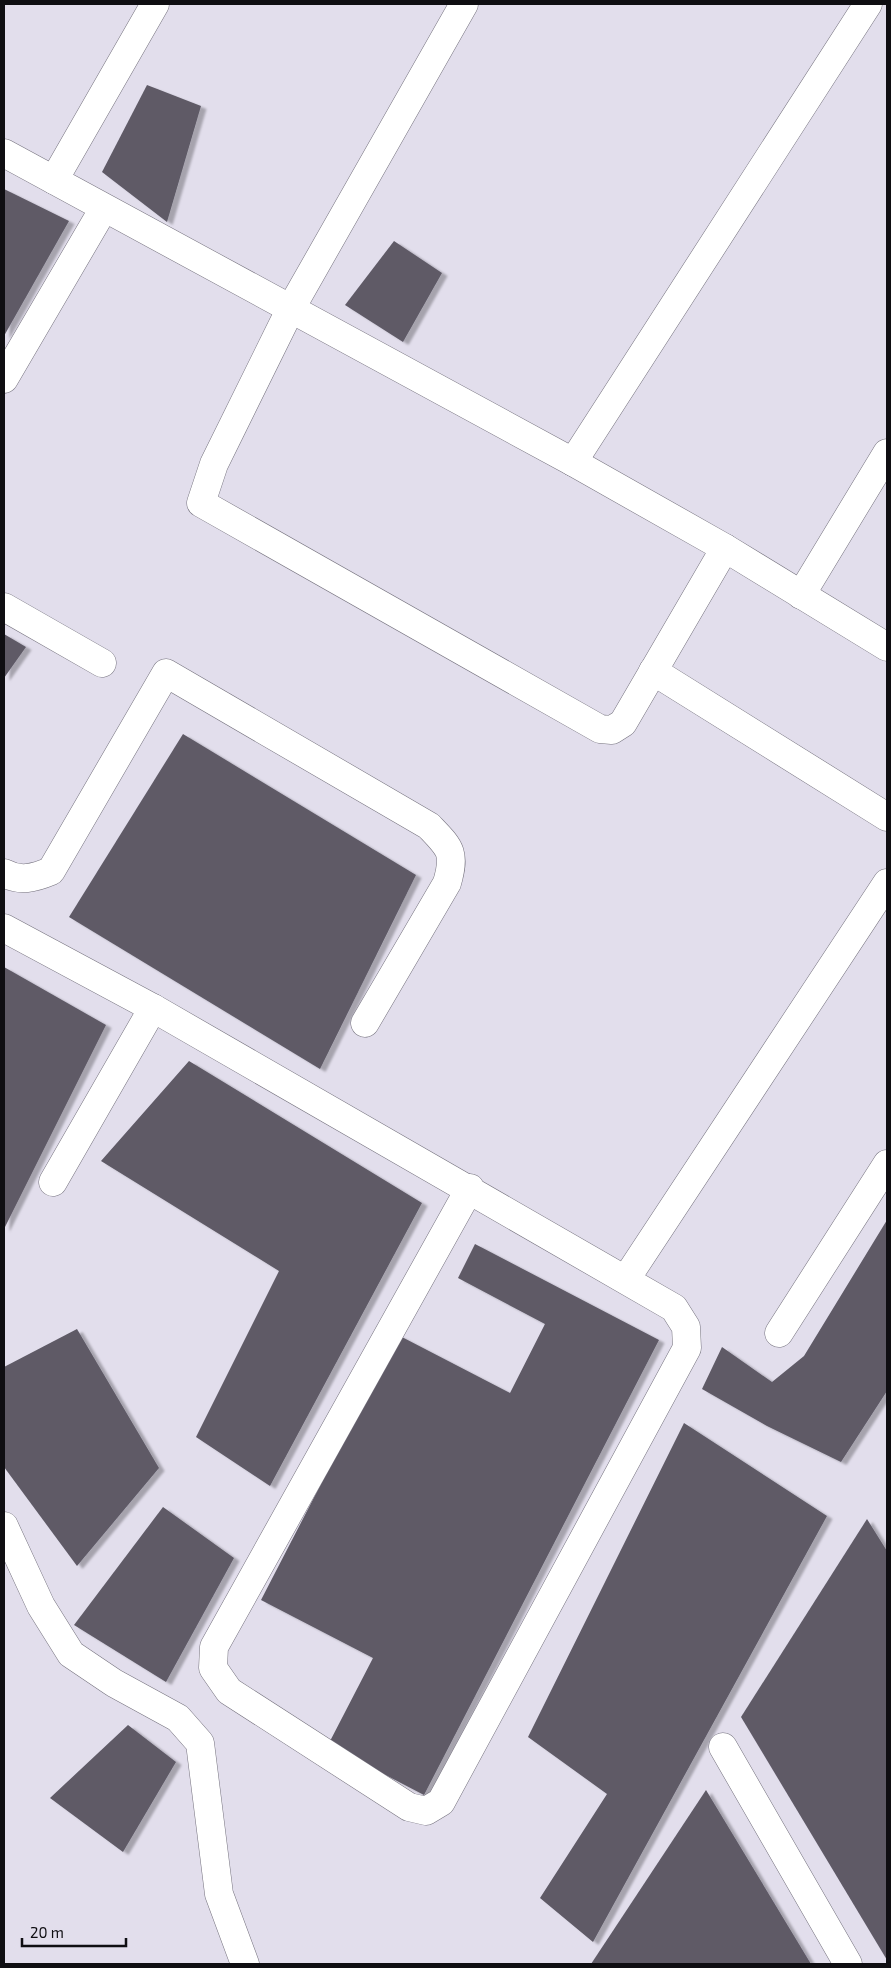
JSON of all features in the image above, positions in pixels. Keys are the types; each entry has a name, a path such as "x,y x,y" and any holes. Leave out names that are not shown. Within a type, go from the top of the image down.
{"street":[{"path":"54,180 155,4"},
{"path":"464,4 290,310 214,464 202,503 600,729 612,730 623,723 725,548"},
{"path":"573,462 868,4"},
{"path":"4,153 573,462 725,548 887,647"},
{"path":"4,379 104,208"},
{"path":"801,595 887,454"},
{"path":"4,607 102,663"},
{"path":"653,671 887,817"},
{"path":"4,873 12,878 32,879 51,871 166,673 429,826 445,843 453,862 447,882 365,1023"},
{"path":"626,1279 887,883"},
{"path":"4,928 153,1008 470,1188 626,1279 674,1308 686,1327 687,1348 441,1802 426,1811 409,1807 229,1691 213,1668 214,1647 470,1188"},
{"path":"53,1182 153,1008"},
{"path":"778,1333 887,1164"},
{"path":"4,1526 41,1606 72,1654 114,1683 178,1718 200,1743 219,1894 245,1964"},
{"path":"723,1747 848,1964"}],"building":[{"path":"147,85 201,106 167,222 102,172"},
{"path":"4,189 69,221 4,336"},
{"path":"394,241 442,273 403,342 345,305"},
{"path":"4,634 26,647 4,678"},
{"path":"183,734 416,875 320,1069 69,917"},
{"path":"4,967 106,1025 4,1229"},
{"path":"189,1061 422,1203 270,1486 196,1437 279,1271 101,1161"},
{"path":"887,1220 887,1391 841,1462 767,1426 702,1389 722,1347 772,1382 804,1356"},
{"path":"475,1244 659,1340 424,1795 328,1745 373,1658 261,1600 398,1335 510,1393 545,1324 458,1278"},
{"path":"77,1329 159,1468 77,1566 4,1467 4,1367"},
{"path":"684,1423 827,1516 593,1942 540,1898 607,1794 528,1737"},
{"path":"163,1507 234,1558 166,1682 74,1625"},
{"path":"867,1519 887,1551 887,1960 741,1717"},
{"path":"128,1725 176,1762 123,1852 50,1798"},
{"path":"706,1790 811,1964 591,1964"}]}
